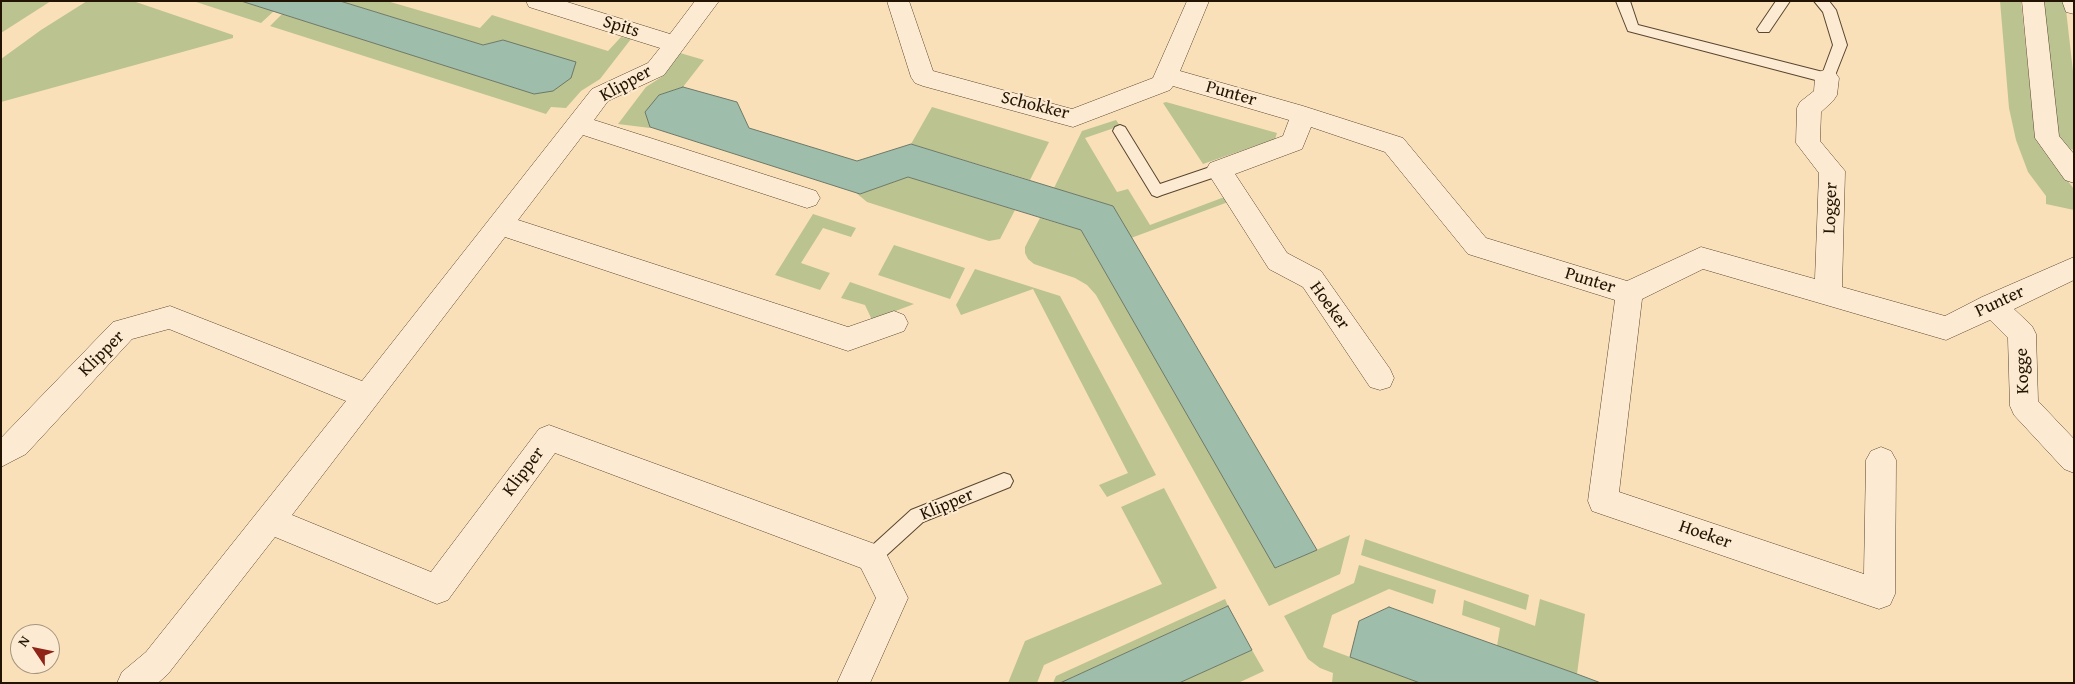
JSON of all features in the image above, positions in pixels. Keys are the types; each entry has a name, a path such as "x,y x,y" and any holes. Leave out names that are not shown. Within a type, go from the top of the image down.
{"street":[{"name":"Spits","path":"537,1 675,44"},
{"path":"675,44 708,1"},
{"name":"Schokker","path":"898,1 923,76 1073,118 1162,84 1167,76"},
{"path":"1167,76 1198,1"},
{"path":"2033,1 2047,138 2074,173"},
{"path":"2073,1 2074,6"},
{"name":"Klipper","path":"133,683 157,663 368,396 600,95 656,69 675,44"},
{"name":"Punter","path":"1167,76 1303,115 1394,145 1477,246 1629,293 1701,258 1946,328 2074,268"},
{"name":"Logger","path":"1828,78 1825,95 1809,108 1808,143 1832,171 1828,295"},
{"path":"1219,170 1293,142 1303,115"},
{"name":"Klipper","path":"578,124 807,198"},
{"name":"Hoeker","path":"1219,170 1278,261 1312,279 1380,378"},
{"path":"500,225 848,339 894,323"},
{"name":"Hoeker","path":"1629,293 1603,501 1879,594 1881,460"},
{"name":"Kogge","path":"1992,305 2022,334 2024,406 2074,460"},
{"name":"Klipper","path":"1,454 16,445 123,330 170,318 368,396"},
{"name":"Klipper","path":"270,520 437,589 549,438 872,556"},
{"path":"852,683 892,598 872,556"}],"lane":[{"path":"1623,1 1633,28 1828,78"},
{"path":"1764,29 1783,1"},
{"name":"Logger","path":"1821,1 1829,10 1840,45 1828,78"},
{"path":"1120,131 1158,191 1219,170"},
{"name":"Klipper","path":"872,556 917,516 1004,481"}],"green space":[{"path":"1,1 51,1 1,33"},
{"path":"87,1 133,1 233,35 233,38 1,102 1,59 41,30"},
{"path":"193,1 242,1 274,11 261,23"},
{"path":"340,1 387,1 480,28 492,15 608,51 621,37 631,39 600,79 581,91 566,108 551,107 546,114 270,26 282,14 534,94 503,40 483,45"},
{"path":"2000,1 2021,1 2034,126 2047,154 2074,189 2074,210 2046,204 2046,196 2028,172 2016,140 2009,108"},
{"path":"2041,1 2065,1 2074,80 2074,150 2059,143"},
{"path":"680,53 704,60 683,87 659,95 650,128 618,124 646,87 663,76"},
{"path":"1166,102 1277,133 1275,139 1203,164 1163,103"},
{"path":"932,107 1049,142 1030,180 911,144"},
{"path":"1116,120 1120,126 1085,138 1117,192 1128,189 1150,225 1227,196 1231,201 1131,238 1113,206 1054,188 1082,131"},
{"path":"908,177 1015,210 1000,239 989,241 867,202 855,192 860,194"},
{"path":"813,214 856,228 851,237 823,228 801,263 830,273 820,290 775,275"},
{"path":"1040,218 1081,230 1276,568 1350,535 1340,574 1269,606 1096,295 1087,285 1075,278 1034,264 1028,259 1025,247"},
{"path":"894,245 965,268 950,299 878,275"},
{"path":"975,269 1060,296 1156,475 1107,497 1099,485 1128,473 1033,289 961,315 956,305"},
{"path":"850,282 914,304 872,320 865,305 841,298"},
{"path":"1164,488 1217,588 1044,665 1037,683 1008,683 1025,641 1162,584 1121,507"},
{"path":"1365,539 1529,595 1526,610 1361,555"},
{"path":"1359,565 1436,590 1433,604 1389,589 1332,615 1323,647 1420,683 1332,683 1333,673 1320,668 1308,659 1284,616 1354,583"},
{"path":"1225,599 1228,606 1060,683 1053,683 1056,676"},
{"path":"1540,599 1585,614 1577,674 1497,646 1500,628 1462,615 1464,600 1535,626"},
{"path":"1252,650 1264,671 1238,683 1179,683"}],"shaded area":[{"path":"241,1 340,1 483,45 503,40 576,62 571,78 553,91 534,94"},
{"path":"683,87 737,102 749,128 857,161 911,144 1113,206 1317,550 1275,568 1081,230 908,177 860,194 650,127 645,112 659,95"},
{"path":"1228,606 1252,650 1179,683 1060,683"},
{"path":"1389,607 1601,683 1420,683 1350,657 1359,621"}]}
